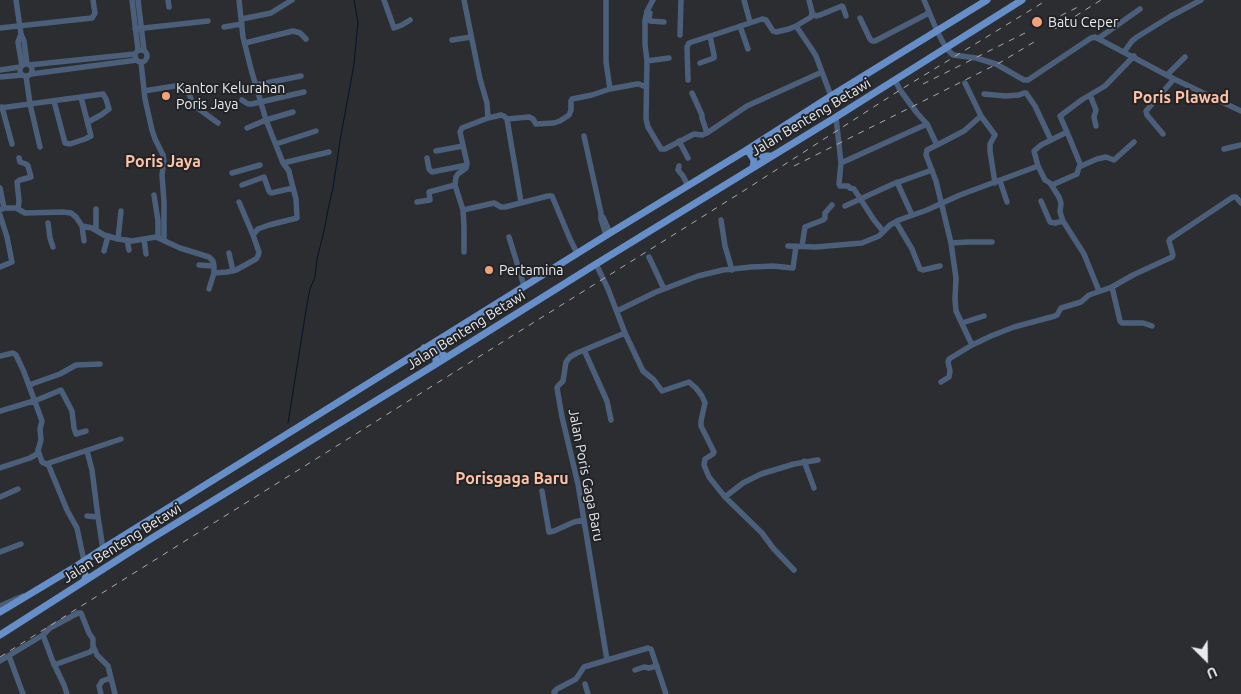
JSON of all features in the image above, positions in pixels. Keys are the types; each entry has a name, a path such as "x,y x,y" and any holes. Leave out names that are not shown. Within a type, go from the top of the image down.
{"main road":[{"name":"Jalan Benteng Betawi","path":"0,612 439,342 577,253 747,152 830,96 938,33 986,0"},
{"name":"Jalan Benteng Betawi","path":"1,634 84,581 143,538 441,359 596,264 754,163 836,117 945,46 1022,0"},
{"path":"756,146 766,156"},
{"path":"747,152 754,163"},
{"path":"439,342 441,359"},
{"path":"426,349 434,352 441,359"},
{"path":"134,530 143,538"},
{"path":"75,567 82,570 86,577 84,581"}],"street":[{"path":"16,0 21,34 18,42 24,66 20,72 26,75"},
{"path":"0,28 92,18 95,13 93,0"},
{"path":"132,0 139,29"},
{"path":"138,0 139,55 144,92 152,130 164,161 162,175 164,202 161,239"},
{"path":"168,0 169,7"},
{"path":"239,0 245,44 260,102 283,163 289,171 296,199 297,218 264,226 253,235"},
{"path":"224,27 271,13 292,0"},
{"path":"384,0 394,28 410,20"},
{"path":"464,0 480,79 487,103 488,118"},
{"path":"606,0 606,62 610,89"},
{"path":"655,0 649,20 652,22 664,22"},
{"path":"655,0 647,11 645,20 647,61 643,86 646,119 659,146 663,150 694,134 706,133 747,106 822,72"},
{"path":"680,35 681,0"},
{"path":"744,0 750,22"},
{"path":"688,80 687,44 764,19 773,31 780,32 796,26 811,17 809,0"},
{"path":"924,0 938,33 953,56 976,58 996,64 1025,80 1096,36 1174,79 1241,111"},
{"path":"1124,52 1137,37 1200,0"},
{"path":"812,14 820,15 841,3 846,16"},
{"path":"1099,38 1140,9"},
{"path":"860,18 870,39 875,41 930,13"},
{"path":"139,29 208,21"},
{"path":"740,26 748,49"},
{"path":"796,26 811,48 830,96"},
{"path":"245,44 293,31 300,33 306,39"},
{"path":"700,63 714,58 710,36"},
{"path":"452,40 471,37"},
{"path":"0,70 139,55"},
{"path":"0,78 139,55"},
{"path":"1081,166 1060,116 1105,86 1134,56"},
{"path":"1167,75 1185,57"},
{"path":"647,61 669,58"},
{"path":"24,66 32,69 26,75"},
{"path":"26,75 30,104 40,147"},
{"path":"256,85 301,76"},
{"path":"1163,134 1147,115 1146,111 1174,79"},
{"path":"895,80 900,90 927,124 937,145"},
{"path":"966,83 981,116 995,135 990,144 990,151 998,182 1007,202"},
{"path":"144,92 184,86 188,90 194,106 218,123"},
{"path":"464,252 463,210 455,185 457,176 467,165 460,134 462,128 488,118 501,116 507,119 529,117 536,124 560,121 570,112 572,99 610,89 643,86"},
{"path":"242,100 248,104 304,92"},
{"path":"692,93 702,115 706,133"},
{"path":"984,94 1005,96 1026,93 1035,106 1051,140"},
{"path":"12,144 1,108 101,94 106,99 109,109 88,122"},
{"path":"1090,95 1096,110 1094,117 1096,126"},
{"path":"54,101 65,143 70,144 91,136 81,97"},
{"path":"246,128 293,112"},
{"path":"972,345 956,311 956,278 951,243 926,152 964,130 981,116"},
{"path":"836,117 840,163 839,184 840,186 846,185 854,188 883,231"},
{"path":"507,119 521,202"},
{"path":"840,163 927,124"},
{"path":"276,144 316,132"},
{"path":"1067,132 1041,145 1034,151 1038,166 1045,180 1050,182 1060,200 1060,212 1063,221 1084,254 1099,291"},
{"path":"584,136 601,213 600,219 608,234"},
{"path":"680,141 688,158"},
{"path":"1052,185 1077,174 1081,166 1104,157 1114,160 1134,142"},
{"path":"1224,149 1241,145"},
{"path":"436,151 463,146"},
{"path":"283,163 329,152"},
{"path":"18,209 17,182 31,177 28,166 20,162 19,158"},
{"path":"428,158 429,170 432,172 467,165"},
{"path":"232,173 260,163 271,193 293,188"},
{"path":"679,166 677,170 684,176 688,186"},
{"path":"788,246 816,247 862,243 874,238 896,222 912,215 1038,166"},
{"path":"845,206 897,182 932,170"},
{"path":"242,185 264,177"},
{"path":"897,182 912,215"},
{"path":"417,202 430,200 429,192 455,185"},
{"path":"0,188 2,209 18,209 25,213 71,213 82,226 84,241"},
{"path":"154,195 161,239"},
{"path":"463,210 494,203 502,207 552,196 577,253"},
{"path":"941,382 948,378 950,374 949,359 972,345 1014,327 1056,316 1061,308 1081,302 1088,295 1112,286 1172,257 1170,239 1233,197 1236,197 1241,203"},
{"path":"1041,201 1050,222 1063,221"},
{"path":"214,273 233,271 242,267 259,254 239,202"},
{"path":"617,312 664,289 698,276 773,266 793,268 805,226 825,218 825,213 832,205"},
{"path":"96,209 96,230"},
{"path":"118,239 121,211"},
{"path":"0,215 12,261 10,264 0,267"},
{"path":"721,220 725,246 732,270"},
{"path":"896,222 912,249 920,269 940,266"},
{"path":"48,223 53,247"},
{"path":"82,226 118,239 136,241 154,237 180,248 210,256 213,261 214,273 209,289"},
{"path":"104,251 108,236"},
{"path":"509,237 524,286"},
{"path":"127,240 130,250"},
{"path":"144,240 146,254"},
{"path":"951,243 992,242"},
{"path":"229,253 233,271"},
{"path":"649,257 664,289"},
{"path":"596,264 643,371 654,380 662,391 689,382 702,396 705,403 701,426 714,452 704,460 709,477 725,497 762,533 794,570"},
{"path":"199,265 214,266"},
{"path":"1112,286 1120,321 1122,323 1143,323 1152,326"},
{"path":"962,323 984,316"},
{"name":"Jalan Poris Gaga Baru","path":"607,660 578,484 557,388 563,381 565,366 570,357 625,333"},
{"path":"584,350 607,401 611,420"},
{"path":"0,356 13,353 16,355 42,421 40,429 41,440 35,456 0,468"},
{"path":"29,385 60,374 76,365 100,364"},
{"path":"0,411 62,390 72,411 76,434 86,431"},
{"path":"38,450 42,462 48,464 121,438"},
{"path":"87,451 92,470 103,549"},
{"path":"725,497 743,483 761,474 804,461 818,460"},
{"path":"804,461 814,488"},
{"path":"48,464 76,528 84,561"},
{"path":"0,497 18,489"},
{"path":"542,492 549,532 584,520"},
{"path":"87,516 98,517"},
{"path":"0,552 21,544"},
{"path":"0,606 36,591"},
{"path":"0,661 43,635 50,628 80,612 93,639 97,655 108,666 115,694"},
{"path":"43,635 67,694"},
{"path":"54,664 90,652 94,648"},
{"path":"555,694 554,692 557,689 576,679 584,667 648,648 651,649 666,694"},
{"path":"9,656 22,694"},
{"path":"635,670 657,666"},
{"path":"101,694 100,682 111,678"},
{"path":"585,684 588,694"}],"waterway":[{"path":"288,423 307,304 315,277 317,259 333,188 354,64 358,22 354,0"}],"railway":[{"path":"0,657 745,190 900,90 1047,0"},
{"path":"1055,29 1101,0"},
{"path":"1050,21 1078,7"},
{"path":"923,84 1027,32"},
{"path":"794,166 1001,62 1034,42"}],"place":[{"name":"Batu Ceper","path":"1037,22"},
{"name":"Kantor Kelurahan Poris Jaya","path":"166,96"},
{"name":"Pertamina","path":"489,270"}],"district":[{"name":"Poris Plawad","path":"1181,98"},
{"name":"Poris Jaya","path":"163,162"},
{"name":"Porisgaga Baru","path":"512,479"}]}
